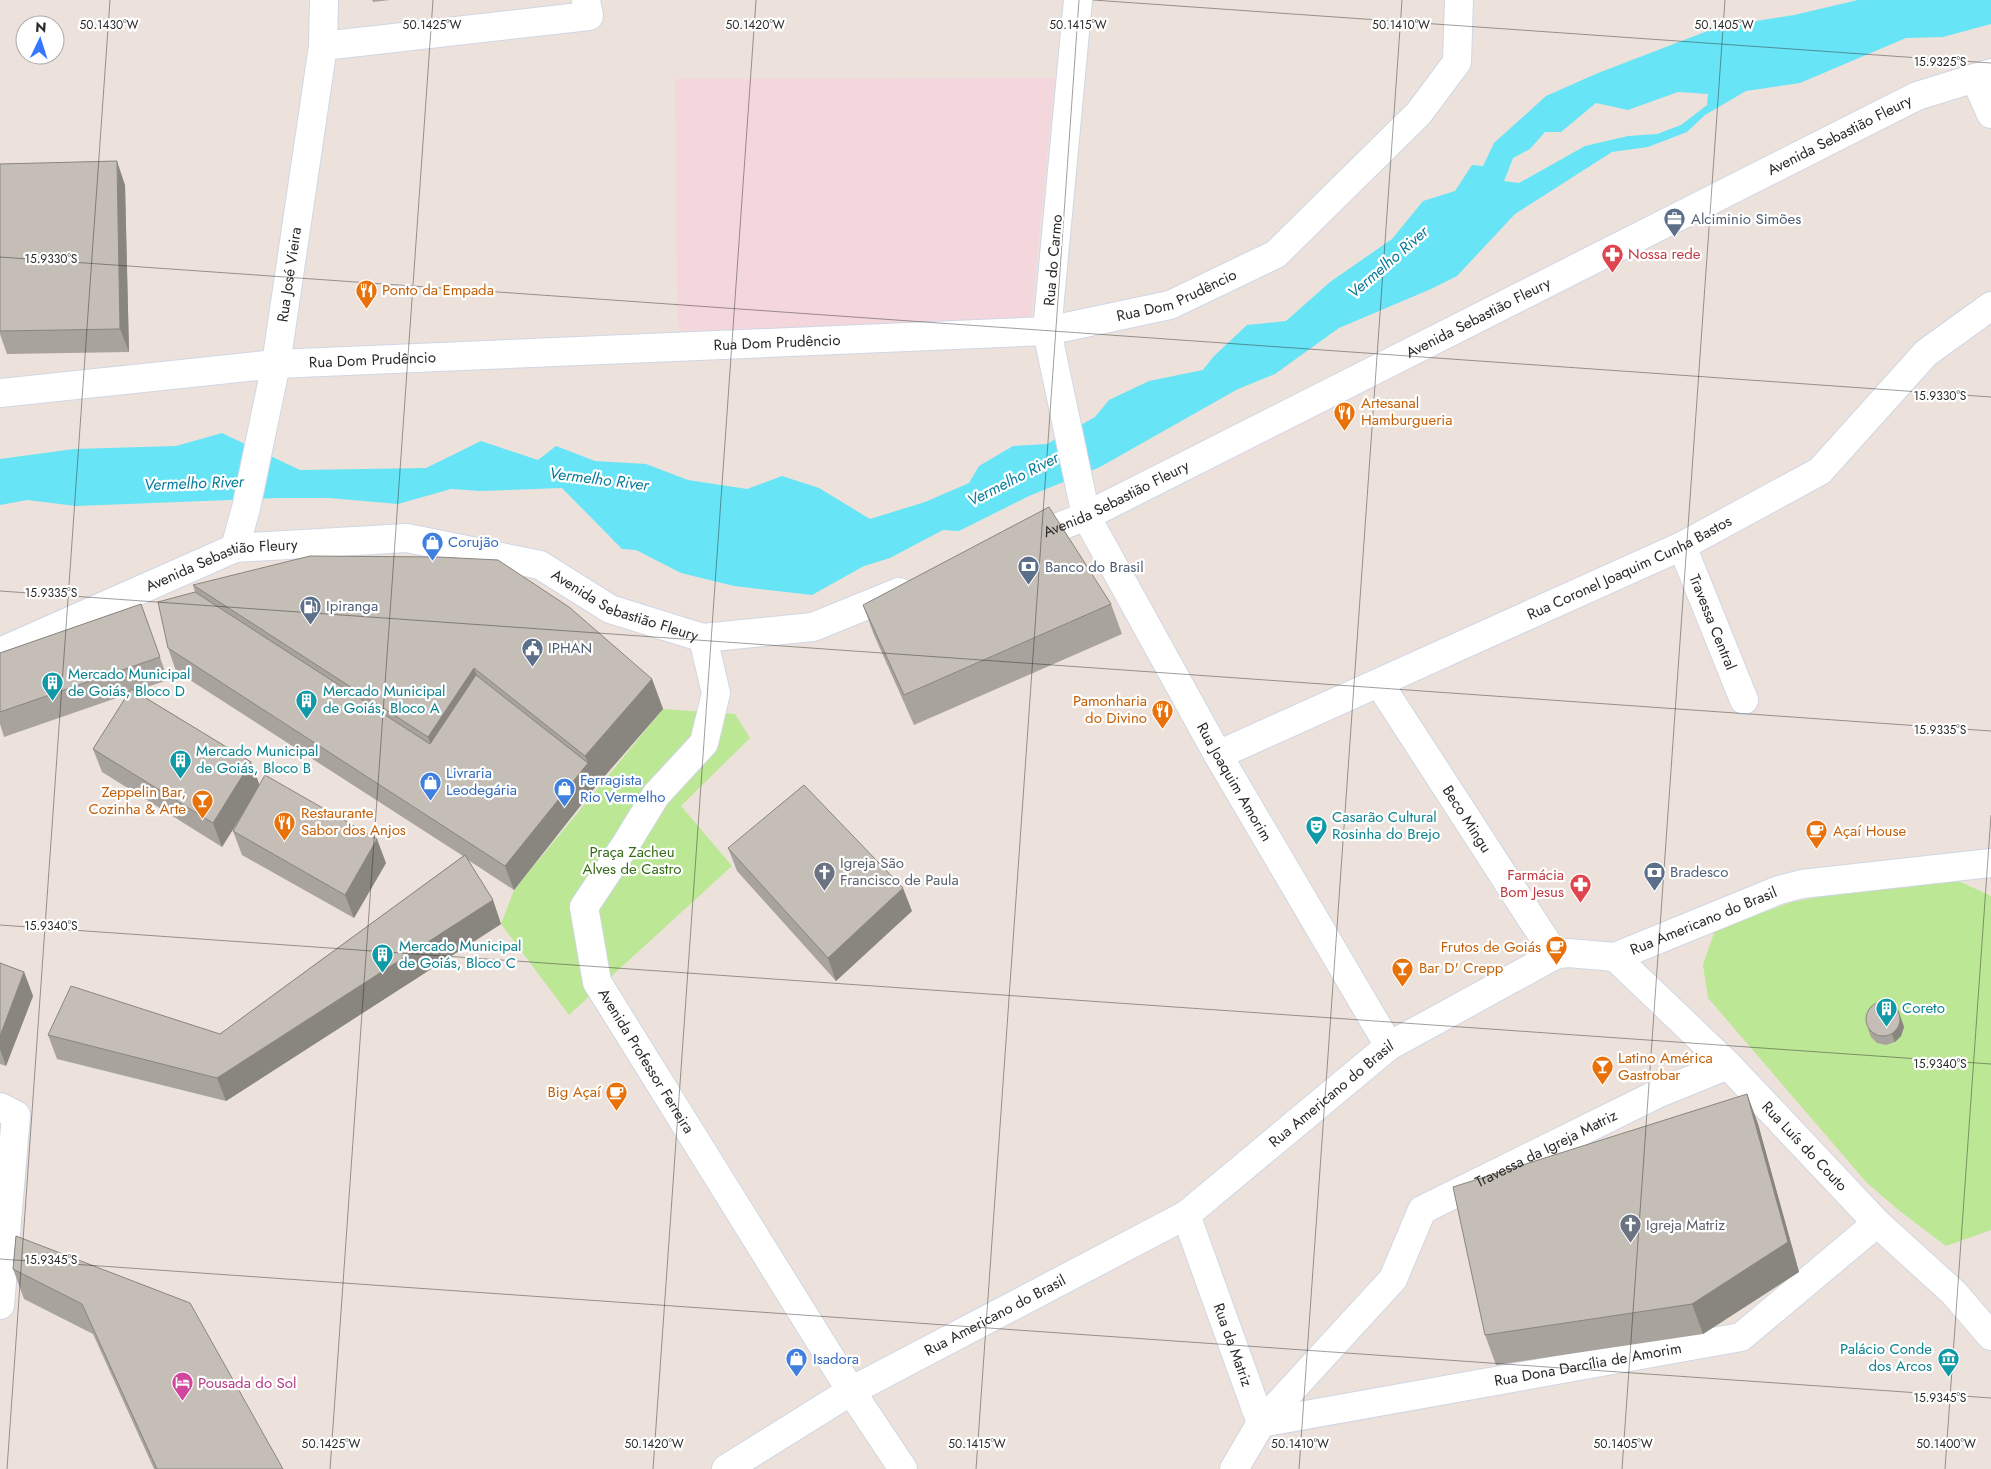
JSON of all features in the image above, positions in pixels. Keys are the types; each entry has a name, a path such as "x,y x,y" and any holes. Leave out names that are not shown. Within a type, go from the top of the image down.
{"street":[{"name":"Rua José Vieira","path":"235,548 246,508 274,375 323,46 324,0"},
{"path":"323,46 589,16 586,0"},
{"name":"Rua do Carmo","path":"1078,0 1049,344 1086,516"},
{"name":"Rua Dom Prudêncio","path":"0,393 274,375 1049,344 1170,304 1276,254 1418,113 1457,62 1460,0"},
{"path":"1983,75 1991,114"},
{"name":"Avenida Sebastião Fleury","path":"1004,549 1086,516 1917,96 1983,75"},
{"name":"Rua Coronel Joaquim Cunha Bastos","path":"1218,755 1682,546 1820,472 1926,353 1991,306"},
{"name":"Rua Joaquim Amorim","path":"1086,516 1218,755 1390,1046"},
{"name":"Avenida Sebastião Fleury","path":"0,652 235,548 407,538 540,565 610,609 703,638 813,627 922,583"},
{"name":"Travessa Central","path":"1682,546 1744,700"},
{"name":"Avenida Professor Ferreira","path":"703,638 716,694 704,743 656,795 584,907 597,982 851,1391 903,1469"},
{"name":"Beco Mingu","path":"1379,683 1555,955"},
{"name":"Rua Americano do Brasil","path":"726,1469 851,1391 1186,1215 1390,1046 1555,955 1568,953 1615,957 1779,890 1794,886 1991,863"},
{"name":"Rua Luís do Couto","path":"1615,957 1728,1065 1877,1223 1954,1293 1991,1336"},
{"name":"Travessa da Igreja Matriz","path":"1261,1423 1393,1279 1422,1210 1659,1093 1728,1065"},
{"path":"0,1305 8,1111"},
{"name":"Rua da Matriz","path":"1186,1215 1261,1423"},
{"name":"Rua Dona Darcília de Amorim","path":"1261,1423 1741,1337 1877,1223"},
{"path":"1234,1469 1261,1423"}],"shaded area":[{"path":"1055,78 1030,327 685,341 677,319 675,79"}],"green space":[{"name":"Praça Zacheu Alves de Castro","path":"663,709 735,714 750,738 681,806 732,866 569,1015 501,924 514,890"},
{"path":"1950,877 1991,896 1991,1230 1946,1246 1867,1183 1708,998 1703,965 1715,930 1792,902 1881,885"}],"water":[{"name":"Vermelho River","path":"1858,0 1991,0 1991,24 1943,37 1906,38 1800,83 1746,91 1705,115 1687,132 1648,147 1612,152 1515,214 1457,276 1339,328 1275,374 1238,389 1100,467 1029,496 959,531 943,530 890,558 864,566 812,595 734,586 681,573 636,550 622,549 562,488 481,491 451,489 398,504 329,498 279,498 76,506 27,500 0,505 0,459 74,449 176,446 222,433 300,470 426,468 481,441 538,460 556,446 595,461 646,464 688,480 747,489 782,476 819,488 870,519 925,502 969,483 979,466 1013,446 1047,444 1095,417 1109,400 1149,381 1203,370 1214,356 1247,325 1286,321 1330,282 1392,239 1423,201 1455,191 1472,165 1483,166 1494,143 1546,96 1598,73 1718,27 1794,15","holes":["1678,92 1708,94 1707,105 1681,125 1657,134 1628,136 1585,146 1519,183 1504,181 1513,158 1530,149 1545,132 1561,132 1596,103 1628,110"]}],"building":[{"path":"117,161 120,329 0,331 0,164"},
{"name":"Banco do Brasil","path":"1049,507 1111,604 904,695 863,605"},
{"path":"310,556 438,557 498,560 569,607 652,679 585,756 474,668 428,737 193,585"},
{"path":"195,592 430,744 476,675 588,763 505,866 168,648 158,602"},
{"path":"141,604 160,657 0,712 0,653"},
{"name":"Mercado Municipal de Goiás, Bloco B","path":"131,689 251,762 213,823 93,749"},
{"name":"Mercado Municipal de Goiás, Bloco B","path":"265,775 377,839 345,895 233,831"},
{"name":"Igreja São Francisco de Paula","path":"804,785 903,888 828,958 728,848"},
{"path":"465,855 493,900 217,1078 48,1035 71,986 220,1034"},
{"path":"0,963 24,972 0,1036"},
{"name":"Coreto","path":"1883,1002 1890,1003 1895,1007 1899,1012 1899,1026 1895,1031 1890,1035 1883,1036 1876,1035 1871,1031 1867,1026 1866,1019 1867,1012 1871,1007 1876,1003"},
{"name":"Igreja Matriz","path":"1747,1094 1788,1242 1692,1304 1485,1335 1453,1187"},
{"name":"Pousada do Sol","path":"16,1236 190,1303 283,1469 157,1469 82,1304 13,1269"}],"place":[{"name":"Alciminio Simões","path":"1675,238"},
{"name":"Nossa rede","path":"1612,273"},
{"name":"Ponto da Empada","path":"366,309"},
{"name":"Artesanal Hamburgueria","path":"1345,431"},
{"name":"Corujão","path":"432,561"},
{"name":"Banco do Brasil","path":"1029,586"},
{"name":"Ipiranga","path":"310,625"},
{"name":"IPHAN","path":"532,667"},
{"name":"Mercado Municipal de Goiás, Bloco D","path":"52,702"},
{"name":"Mercado Municipal de Goiás, Bloco A","path":"307,719"},
{"name":"Pamonharia do Divino","path":"1163,729"},
{"name":"Mercado Municipal de Goiás, Bloco B","path":"180,779"},
{"name":"Livraria Leodegária","path":"430,801"},
{"name":"Ferragista Rio Vermelho","path":"564,808"},
{"name":"Zeppelin Bar, Cozinha & Arte","path":"202,820"},
{"name":"Restaurante Sabor dos Anjos","path":"285,841"},
{"name":"Casarão Cultural Rosinha do Brejo","path":"1316,845"},
{"name":"Açaí House","path":"1817,850"},
{"name":"Igreja São Francisco de Paula","path":"824,891"},
{"name":"Bradesco","path":"1654,891"},
{"name":"Farmácia Bom Jesus","path":"1580,903"},
{"name":"Frutos de Goiás","path":"1557,966"},
{"name":"Mercado Municipal de Goiás, Bloco C","path":"383,974"},
{"name":"Bar D' Crepp","path":"1403,987"},
{"name":"Coreto","path":"1886,1027"},
{"name":"Latino América Gastrobar","path":"1602,1086"},
{"name":"Big Açaí","path":"617,1111"},
{"name":"Igreja Matriz","path":"1630,1244"},
{"name":"Palácio Conde dos Arcos","path":"1948,1377"},
{"name":"Isadora","path":"797,1378"},
{"name":"Pousada do Sol","path":"182,1402"}]}
